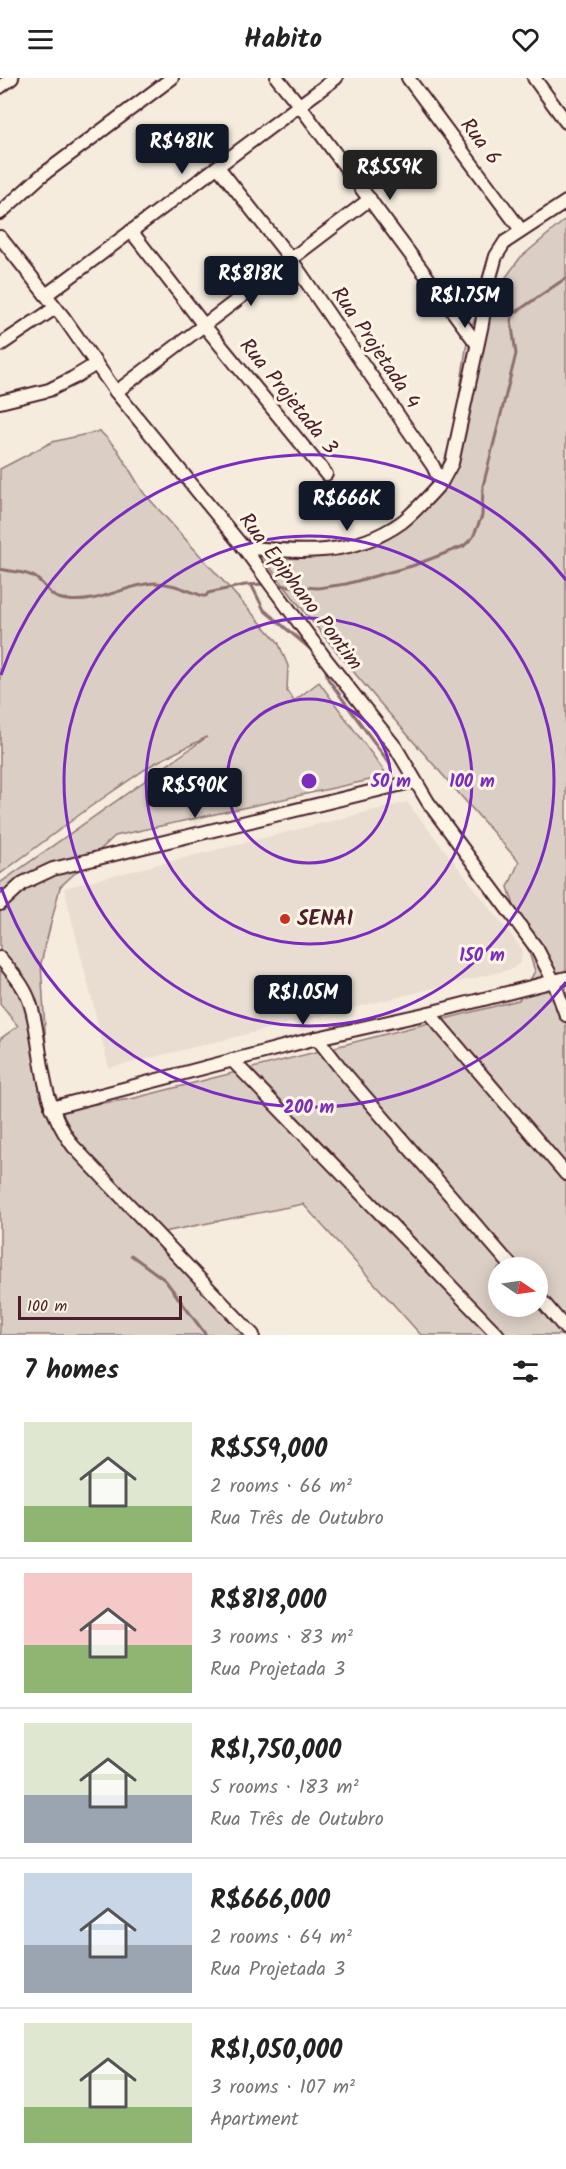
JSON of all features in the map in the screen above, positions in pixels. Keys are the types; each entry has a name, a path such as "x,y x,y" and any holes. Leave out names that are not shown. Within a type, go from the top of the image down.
{"street":[{"path":"0,87 12,78"},
{"path":"0,213 42,176 172,78"},
{"path":"277,78 477,344"},
{"path":"46,296 336,78"},
{"name":"Rua 6","path":"408,78 521,230"},
{"path":"534,78 566,122"},
{"name":"Rua Projetada 4","path":"218,167 290,258 432,466 441,483"},
{"path":"116,392 370,199"},
{"path":"243,547 307,551 338,550 361,544 403,521 441,483 452,463 496,256 505,242 566,202"},
{"name":"Rua Projetada 3","path":"131,231 203,324 326,474"},
{"name":"Rua Epiphano Pontim","path":"0,237 116,392 243,547 328,662 396,748 428,802 560,980 566,1015"},
{"path":"0,345 55,308"},
{"path":"0,402 49,390 96,364"},
{"path":"0,904 23,883 52,869 415,781"},
{"path":"0,958 22,985 29,1000 45,1086 51,1108 61,1130 73,1146 253,1335"},
{"path":"51,1108 317,1038 560,980"},
{"path":"429,1013 566,1174"},
{"path":"317,1038 504,1257"},
{"path":"232,1060 498,1335"},
{"path":"548,1308 566,1329"}],"shaded area":[{"path":"566,219 566,1335 421,1335 303,1204 154,1234 254,1335 0,1335 0,1039 18,1026 0,1004 0,883 207,737 153,764 90,807 0,874 0,469 52,442 100,431 117,449 143,492 278,642 288,666 287,691 294,701 319,682 388,776 115,836 60,887 41,963 48,1080 58,1114 81,1106 131,1099 519,1000 535,971 508,887 519,862 344,661 246,535 277,555 385,535 436,482 453,437 469,328 520,258"},
{"name":"SENAI","path":"407,802 522,949 521,962 512,969 109,1068 64,888"}],"waterway":[{"path":"275,585 318,588 346,584 412,566 464,546 473,537 482,516 483,486 516,354 511,320 519,310 566,278"},
{"path":"0,569 32,576 41,582 52,595 68,600 101,597 143,584 154,583 173,586 203,596 245,585 265,584"},
{"path":"252,586 264,610 314,652"},
{"path":"325,667 328,679 390,764"},
{"path":"131,1255 165,1280 206,1335"}],"place":[{"name":"SENAI","path":"285,919"}]}
